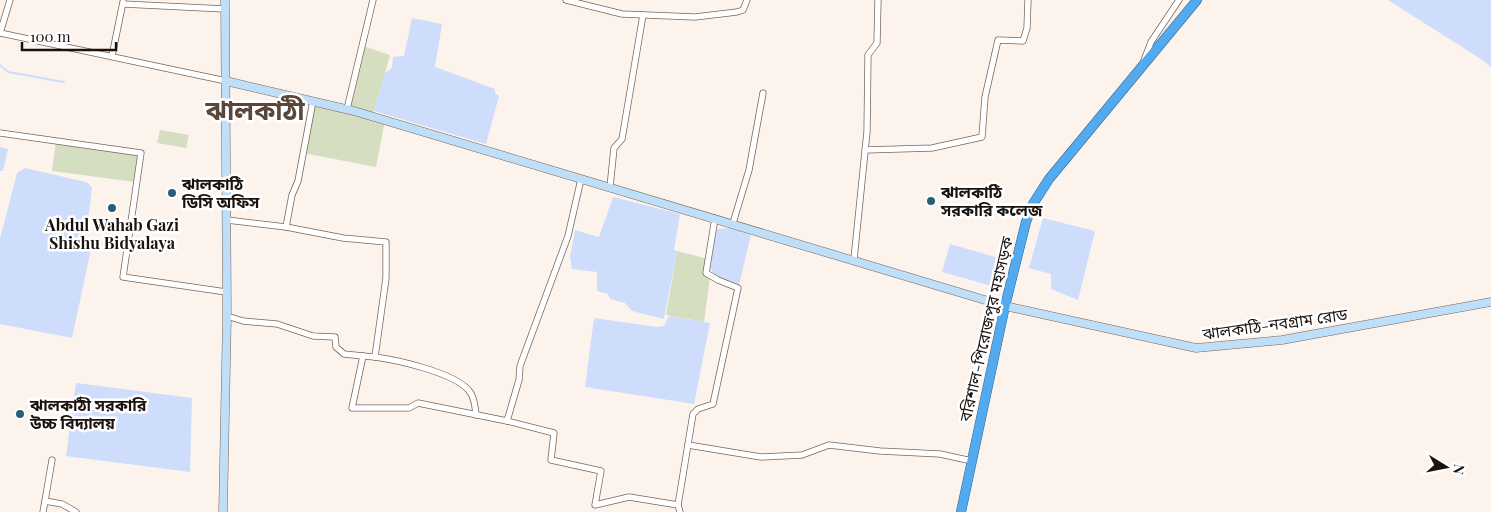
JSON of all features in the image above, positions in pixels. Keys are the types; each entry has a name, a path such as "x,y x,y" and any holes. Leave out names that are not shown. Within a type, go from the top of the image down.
{"highway":[{"name":"বরিশাল-পিরোজপুর মহাসড়ক","path":"961,512 1005,306 1026,222 1033,204 1049,179 1197,0"}],"main road":[{"path":"222,512 227,316 225,0"},
{"name":"ঝালকাঠি-নবগ্রাম রোড","path":"226,81 347,109 854,259 1005,306 1196,348 1282,340 1491,302"}],"street":[{"path":"10,0 0,33 226,81"},
{"path":"347,109 373,0"},
{"path":"566,0 622,14 695,17 737,12 743,10 747,0"},
{"path":"854,259 865,150 868,55 877,43 878,0"},
{"path":"865,150 932,148 982,137 985,97 998,40 1023,41 1027,28 1028,0"},
{"path":"1142,67 1150,42 1179,0"},
{"path":"112,56 123,2 187,3 225,9"},
{"path":"610,187 614,148 622,139 643,15"},
{"path":"733,224 749,170 763,93"},
{"path":"286,227 292,195 298,181 313,100"},
{"path":"0,133 141,153 123,277 226,292"},
{"path":"507,421 520,366 568,236 581,178"},
{"path":"680,512 678,505 693,414 698,409 713,404 738,288 706,273 715,218"},
{"path":"227,220 286,227 343,238 386,242 386,278 375,357"},
{"path":"227,316 243,321 277,324 313,336 325,335 335,337 336,347 344,354 375,357 416,365 459,383 470,391 475,403 476,415"},
{"path":"363,356 352,408 409,408 418,403 507,421 554,433 551,460 601,471 596,505 629,497 678,505"},
{"path":"688,445 761,457 802,455 829,445 880,451 940,454 972,461"},
{"path":"43,512 52,460"},
{"path":"45,501 62,504 76,512"}],"green space":[{"path":"363,46 390,55 373,116 385,120 376,167 303,153 313,101 347,110"},
{"path":"160,130 189,135 186,148 157,143"},
{"path":"56,141 141,153 135,182 52,171"},
{"path":"677,251 708,259 707,265 710,277 704,322 666,315"}],"water":[{"path":"1388,0 1491,0 1491,67 1484,61"},
{"path":"412,18 442,24 435,67 495,89 495,93 499,96 486,144 374,111 385,73 392,68 393,57 404,56"},
{"path":"0,147 8,149 3,171 0,171"},
{"path":"25,168 86,182 92,187 86,238 93,240 72,338 0,324 0,239 17,173"},
{"path":"613,197 680,214 674,250 677,251 664,319 632,311 625,303 610,299 608,294 597,291 597,272 572,269 570,257 575,230 599,237"},
{"path":"1043,218 1095,231 1078,300 1051,289 1051,274 1029,268"},
{"path":"729,228 751,235 739,285 715,276 710,268 717,229"},
{"path":"950,244 999,258 992,286 942,272"},
{"path":"669,316 710,323 694,404 585,387 594,318 657,327 664,326"},
{"path":"76,383 192,398 190,472 66,456"}],"waterway":[{"path":"0,65 8,72 64,82"}],"place":[{"name":"ঝালকাঠি ডিসি অফিস","path":"172,193"},
{"name":"ঝালকাঠি সরকারি কলেজ","path":"931,201"},
{"name":"Abdul Wahab Gazi Shishu Bidyalaya","path":"112,208"},
{"name":"ঝালকাঠী সরকারি উচ্চ বিদ্যালয়","path":"20,414"}],"district":[{"name":"ঝালকাঠী","path":"255,111"}]}
